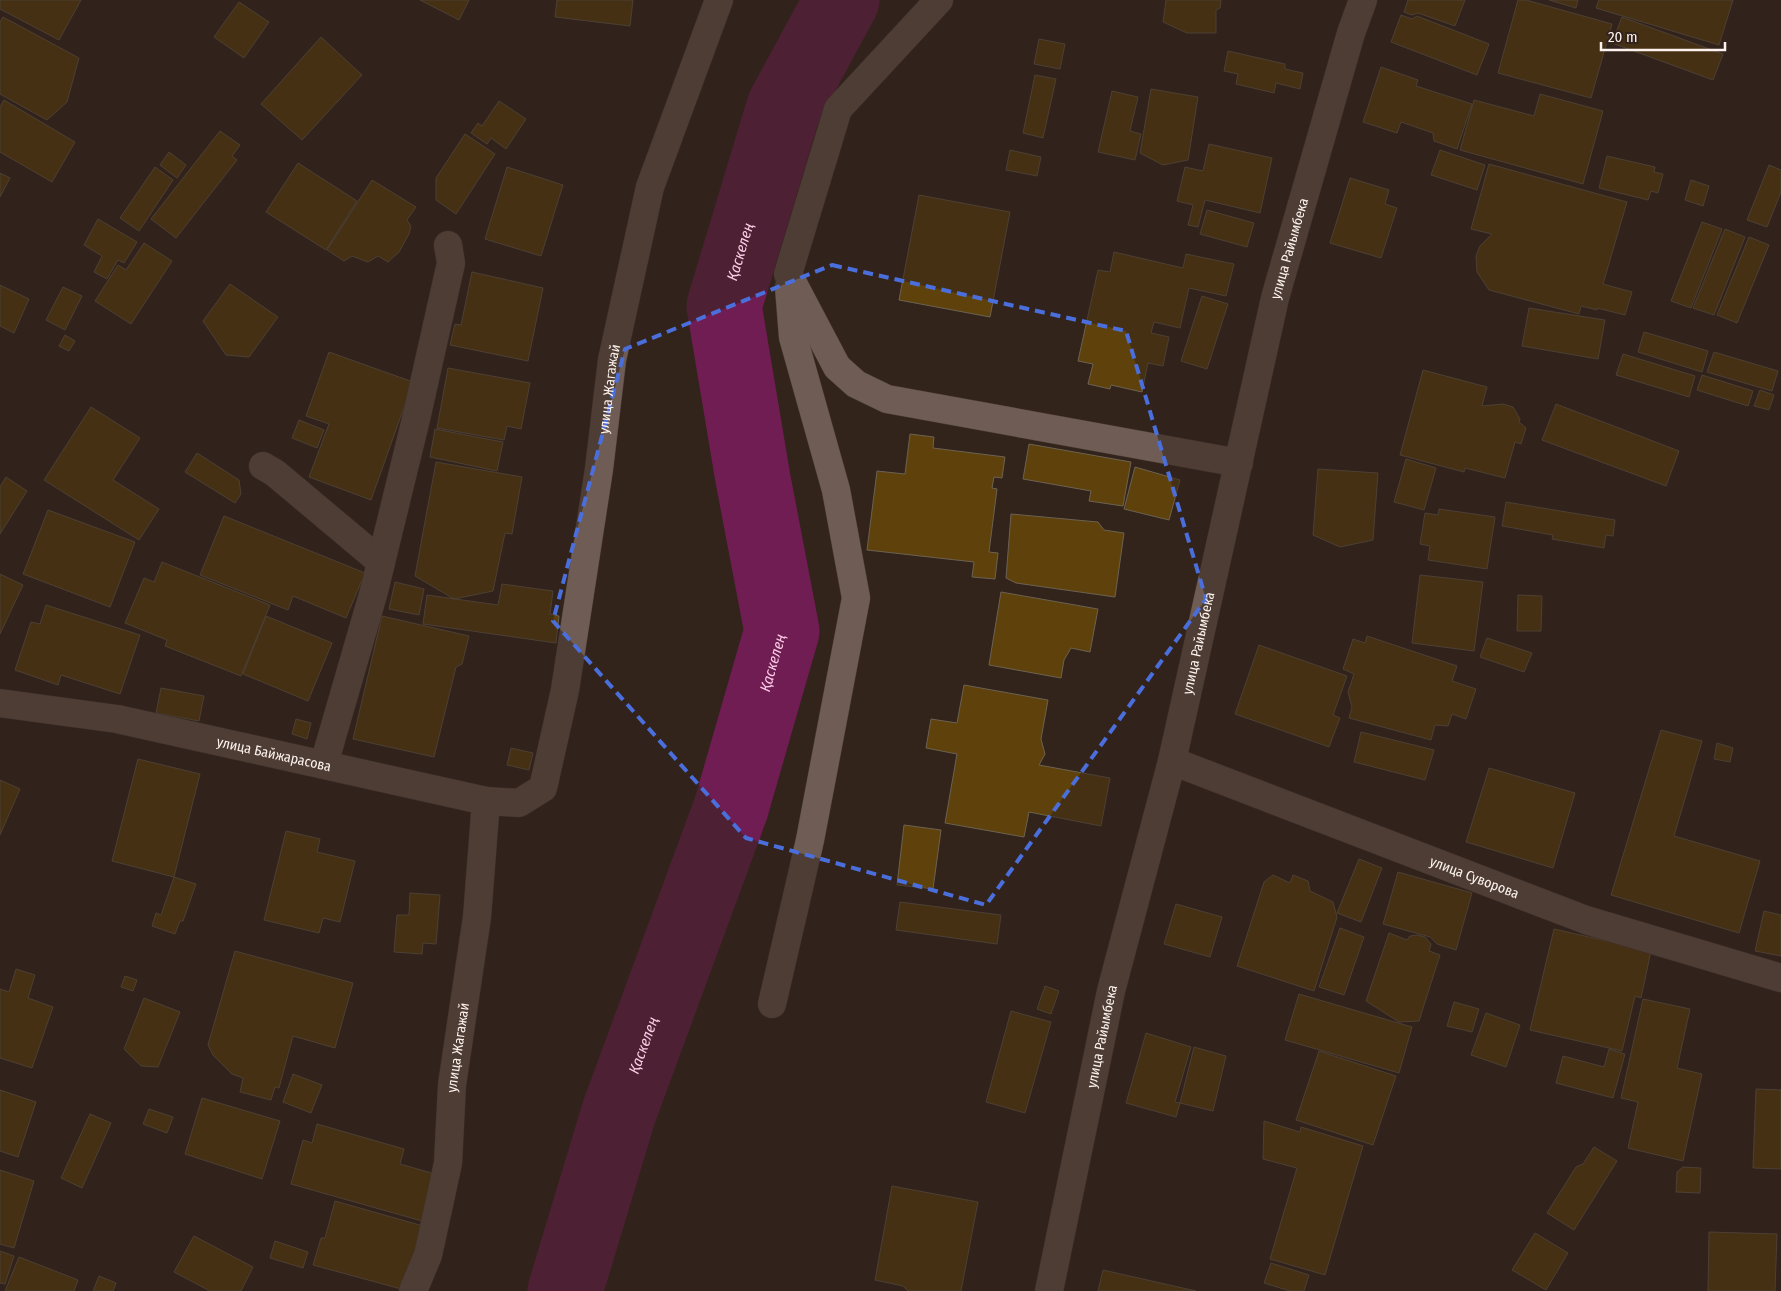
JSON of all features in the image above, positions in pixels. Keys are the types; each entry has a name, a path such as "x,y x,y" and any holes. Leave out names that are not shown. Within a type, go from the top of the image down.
{"street":[{"name":"улица Жагажай","path":"544,788 565,690 599,469 612,360 650,187 719,0"},
{"path":"772,1004 810,840 856,598 836,490 793,336 788,274 838,109 939,0"},
{"name":"улица Райымбека","path":"1049,1291 1111,991 1172,761 1275,298 1351,33 1363,0"},
{"path":"324,764 381,562 452,263 448,245"},
{"path":"788,274 837,367 856,384 887,399 1239,463"},
{"path":"263,466 275,473 381,562"},
{"name":"улица Байжарасова","path":"0,703 117,719 486,801 519,804 544,788"},
{"name":"улица Суворова","path":"1172,761 1586,920 1781,978"},
{"name":"улица Жагажай","path":"413,1291 428,1254 448,1163 452,1085 477,918 486,801"}],"highlighted area":[{"path":"832,265 1126,331 1206,599 986,905 746,838 553,621 625,349"}],"building":[{"path":"0,0 81,0 59,40 0,9"},
{"path":"420,0 469,0 459,20"},
{"path":"557,0 633,0 630,26 555,17"},
{"path":"1166,0 1221,0 1220,8 1216,10 1216,33 1187,33 1163,22"},
{"path":"1408,0 1465,0 1455,26 1418,13 1412,15 1404,12"},
{"path":"1518,0 1526,0 1612,24 1591,98 1498,73"},
{"path":"1549,0 1578,0 1576,8"},
{"path":"1599,0 1733,0 1719,45 1596,8"},
{"path":"239,2 269,22 244,58 214,37"},
{"path":"1401,15 1412,19 1417,16 1489,44 1477,75 1391,42"},
{"path":"3,17 79,58 67,102 47,120 0,94 0,22"},
{"path":"1622,17 1723,54 1713,80 1612,43"},
{"path":"321,37 362,75 302,140 261,104"},
{"path":"1039,39 1065,44 1060,69 1034,64"},
{"path":"1228,51 1285,64 1285,69 1303,73 1300,89 1276,83 1274,93 1236,84 1238,74 1224,71"},
{"path":"1381,67 1418,80 1416,86 1472,104 1457,149 1434,141 1433,133 1401,122 1397,133 1363,122"},
{"path":"1035,75 1056,79 1043,138 1023,133"},
{"path":"1151,89 1198,97 1188,160 1163,165 1140,153"},
{"path":"1112,91 1138,97 1130,131 1141,134 1135,160 1098,152"},
{"path":"1540,94 1603,111 1583,184 1460,150 1474,100 1534,116"},
{"path":"4,100 75,142 52,182 0,152 0,107"},
{"path":"499,101 526,119 506,149 491,138 487,144 471,133 478,123 482,126"},
{"path":"220,131 240,145 232,156 237,160 176,238 151,219"},
{"path":"465,134 495,154 456,214 436,200 436,178"},
{"path":"1209,144 1272,158 1260,213 1205,200 1198,227 1188,225 1193,205 1177,201 1185,167 1203,171"},
{"path":"1010,150 1041,157 1037,176 1006,170"},
{"path":"1440,150 1485,165 1477,190 1431,175"},
{"path":"169,152 186,165 177,178 160,165"},
{"path":"1607,156 1655,167 1654,172 1663,174 1658,193 1651,191 1648,200 1599,188"},
{"path":"298,163 357,201 326,250 266,212"},
{"path":"1489,164 1627,202 1603,284 1632,292 1625,315 1581,306 1579,314 1489,290 1477,272 1476,256 1480,246 1492,234 1471,229"},
{"path":"1769,165 1781,170 1781,192 1767,227 1747,220"},
{"path":"155,167 173,180 139,231 120,218"},
{"path":"507,167 563,185 541,256 485,239"},
{"path":"0,173 10,178 0,197"},
{"path":"1350,178 1389,190 1385,204 1397,208 1381,258 1330,243"},
{"path":"372,180 416,207 407,220 411,226 409,234 399,252 388,262 378,256 368,262 352,256 344,261 327,250"},
{"path":"1691,180 1709,186 1703,206 1685,200"},
{"path":"919,195 1010,212 990,317 899,300"},
{"path":"1207,210 1254,223 1247,247 1200,234"},
{"path":"98,219 137,242 124,263 118,260 107,279 94,272 102,256 84,245"},
{"path":"1702,222 1722,229 1691,308 1671,301"},
{"path":"1725,229 1745,237 1714,315 1693,308"},
{"path":"1749,237 1769,245 1737,323 1717,315"},
{"path":"144,243 172,261 131,324 95,301 118,265 126,270"},
{"path":"1114,252 1183,268 1186,254 1234,264 1226,296 1189,288 1180,328 1154,322 1151,333 1169,337 1163,366 1148,363 1142,392 1111,385 1110,389 1088,384 1093,364 1078,361 1098,270 1110,272"},
{"path":"472,272 543,288 528,361 450,345 455,324 461,325"},
{"path":"230,284 278,317 249,357 226,355 203,321"},
{"path":"0,285 29,299 14,333 0,326"},
{"path":"63,287 82,296 65,330 46,320"},
{"path":"1202,296 1228,304 1207,369 1181,361"},
{"path":"1529,308 1605,320 1598,359 1522,346"},
{"path":"1644,332 1708,351 1702,372 1638,352"},
{"path":"65,335 75,341 69,351 59,346"},
{"path":"329,352 413,382 371,500 309,477 329,424 306,416"},
{"path":"1714,352 1778,371 1772,391 1707,372"},
{"path":"1623,354 1695,376 1689,397 1616,375"},
{"path":"448,368 530,383 521,429 507,426 504,440 437,428"},
{"path":"1423,370 1487,387 1482,406 1503,404 1513,407 1520,419 1519,422 1526,428 1521,444 1515,442 1505,478 1465,468 1464,472 1400,455"},
{"path":"1702,375 1753,391 1748,406 1697,390"},
{"path":"1760,390 1774,395 1769,410 1754,406"},
{"path":"1556,404 1679,451 1666,486 1542,440"},
{"path":"91,407 140,438 113,480 159,509 139,540 44,480"},
{"path":"299,420 324,430 317,448 292,438"},
{"path":"435,429 503,442 497,471 430,457"},
{"path":"910,434 934,437 933,448 1005,457 1002,478 994,477 992,488 997,489 989,552 998,553 995,579 972,577 974,562 867,550 877,471 905,474"},
{"path":"1029,444 1131,462 1123,506 1089,501 1091,491 1023,479"},
{"path":"197,453 239,480 241,494 235,503 185,472"},
{"path":"1406,459 1436,468 1424,510 1394,502"},
{"path":"436,462 522,477 512,534 505,533 493,591 454,599 415,576"},
{"path":"1135,467 1180,480 1169,520 1124,509"},
{"path":"1318,469 1378,473 1373,540 1340,547 1313,535"},
{"path":"6,477 27,491 0,534 0,487"},
{"path":"1506,502 1615,520 1613,536 1606,535 1604,548 1552,539 1553,535 1502,526"},
{"path":"1439,509 1495,517 1487,569 1428,560 1430,546 1420,544 1425,513 1438,515"},
{"path":"48,510 135,542 110,607 23,574"},
{"path":"1011,514 1098,522 1104,530 1124,533 1115,597 1016,583 1006,578"},
{"path":"224,516 365,573 346,618 293,596 288,610 200,575"},
{"path":"162,562 270,605 241,676 165,646 167,640 125,623 144,578 154,582"},
{"path":"0,574 23,585 0,634"},
{"path":"1420,575 1483,582 1474,651 1412,643"},
{"path":"395,582 424,589 419,615 389,609"},
{"path":"502,584 553,591 550,614 559,616 556,643 423,624 427,595 498,605"},
{"path":"1001,592 1098,609 1090,652 1071,648 1064,660 1061,678 989,665"},
{"path":"1518,595 1542,596 1541,631 1517,631"},
{"path":"46,605 140,635 120,694 61,675 58,685 15,670 31,622 40,624"},
{"path":"266,616 332,643 308,701 243,674"},
{"path":"382,616 469,636 462,664 456,667 434,757 353,739"},
{"path":"1367,636 1457,666 1452,681 1476,689 1466,719 1452,714 1448,726 1435,725 1431,740 1349,718 1352,707 1348,692 1354,674 1343,669 1353,639 1365,643"},
{"path":"1487,638 1532,653 1524,672 1480,657"},
{"path":"1259,645 1347,676 1333,715 1340,718 1329,747 1235,714"},
{"path":"964,685 1048,700 1041,739 1045,754 1039,765 1110,778 1101,826 1029,812 1024,837 945,823 957,754 926,748 931,719 957,723"},
{"path":"161,688 204,696 199,721 156,713"},
{"path":"296,719 311,723 307,739 292,734"},
{"path":"1661,730 1702,741 1674,836 1760,861 1739,933 1611,895"},
{"path":"1361,732 1434,750 1425,780 1354,762"},
{"path":"1717,743 1733,748 1730,762 1714,759"},
{"path":"511,748 533,753 529,770 507,765"},
{"path":"138,759 200,774 174,877 112,861"},
{"path":"1489,768 1575,793 1553,868 1466,842"},
{"path":"0,780 20,789 0,835"},
{"path":"904,825 941,830 933,889 897,885"},
{"path":"286,831 320,839 317,852 355,861 340,922 323,918 319,933 264,920"},
{"path":"1359,859 1382,868 1361,922 1337,913"},
{"path":"1398,872 1472,893 1456,950 1437,944 1430,937 1383,924"},
{"path":"1273,875 1290,883 1293,875 1308,881 1310,891 1333,902 1337,917 1314,991 1237,966 1264,882"},
{"path":"174,877 196,884 183,921 180,921 175,934 152,926 156,913 161,915"},
{"path":"410,893 440,895 436,944 423,943 422,954 394,952 397,915 409,915"},
{"path":"900,902 1001,915 997,944 896,930"},
{"path":"1176,904 1222,917 1210,957 1164,944"},
{"path":"1764,911 1781,915 1781,956 1755,951"},
{"path":"1340,928 1364,937 1344,995 1319,987"},
{"path":"1554,929 1651,951 1641,998 1635,996 1622,1051 1530,1030"},
{"path":"1389,933 1407,940 1410,936 1425,937 1431,944 1429,951 1440,955 1419,1021 1399,1022 1366,1001"},
{"path":"235,951 353,983 335,1048 293,1036 279,1088 275,1087 271,1100 240,1092 243,1078 232,1074 213,1055 208,1045"},
{"path":"16,969 35,975 28,998 53,1007 32,1068 0,1058 0,989 9,992"},
{"path":"125,976 137,980 133,991 121,987"},
{"path":"1045,986 1059,991 1051,1014 1037,1009"},
{"path":"1299,994 1412,1027 1399,1073 1285,1040"},
{"path":"144,998 180,1012 158,1067 141,1066 124,1049"},
{"path":"1643,999 1690,1009 1677,1068 1702,1074 1683,1161 1628,1148 1638,1102 1621,1098"},
{"path":"1454,1002 1479,1009 1472,1032 1447,1026"},
{"path":"1011,1011 1051,1022 1025,1113 986,1102"},
{"path":"1486,1013 1520,1025 1506,1067 1471,1055"},
{"path":"1146,1033 1191,1047 1175,1102 1180,1103 1176,1117 1126,1103"},
{"path":"1194,1047 1226,1056 1213,1111 1180,1103"},
{"path":"1609,1049 1625,1054 1613,1098 1556,1083 1563,1056 1604,1067"},
{"path":"1319,1051 1396,1076 1373,1145 1296,1120"},
{"path":"293,1074 322,1085 311,1113 283,1102"},
{"path":"1756,1089 1781,1090 1781,1169 1753,1168"},
{"path":"0,1090 36,1102 18,1157 0,1151"},
{"path":"202,1098 280,1121 262,1179 185,1154"},
{"path":"149,1109 173,1117 167,1133 143,1124"},
{"path":"90,1114 111,1123 82,1188 61,1178"},
{"path":"1264,1121 1300,1132 1301,1127 1363,1146 1325,1275 1270,1259 1297,1168 1263,1159"},
{"path":"317,1124 404,1149 400,1164 435,1174 422,1221 291,1184 303,1140 312,1143"},
{"path":"1594,1147 1617,1161 1574,1230 1547,1213 1576,1167 1583,1164"},
{"path":"1683,1167 1701,1168 1700,1193 1676,1192 1677,1172"},
{"path":"0,1170 34,1181 14,1248 0,1244"},
{"path":"892,1186 978,1202 961,1291 908,1291 903,1286 875,1280"},
{"path":"335,1201 423,1226 405,1290 313,1265 321,1238 325,1238"},
{"path":"1709,1232 1777,1234 1775,1291 1708,1291"},
{"path":"1535,1233 1568,1253 1546,1290 1512,1270"},
{"path":"194,1236 253,1267 241,1291 210,1291 174,1272"},
{"path":"275,1241 308,1252 303,1268 270,1258"},
{"path":"0,1251 14,1256 5,1284 0,1283"},
{"path":"19,1257 78,1280 74,1291 5,1291"},
{"path":"1271,1263 1309,1275 1304,1291 1290,1291 1264,1283"},
{"path":"1103,1270 1196,1291 1098,1291"},
{"path":"99,1276 116,1283 113,1291 93,1291"}],"waterway":[{"name":"Қаскелең","path":"565,1291 619,1112 731,808 782,631 753,479 724,306 784,107 842,0"}]}
